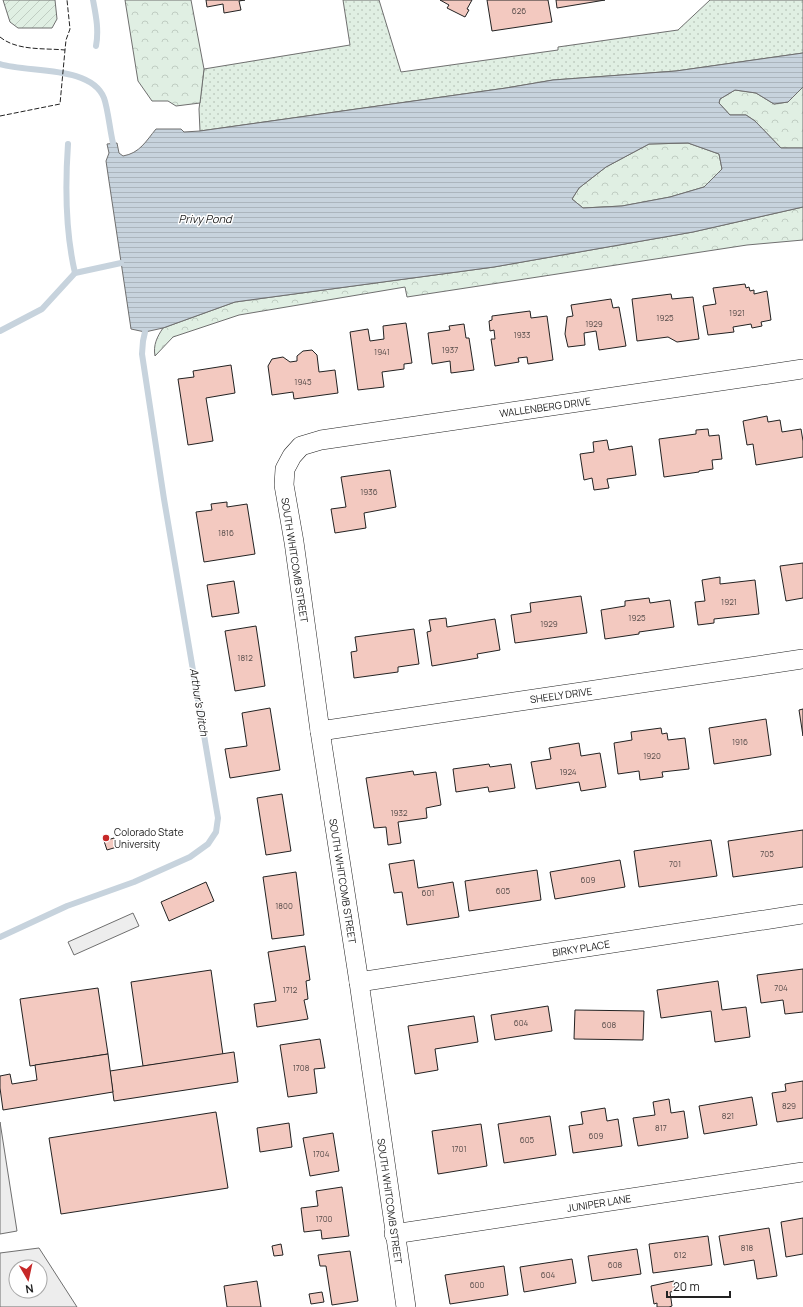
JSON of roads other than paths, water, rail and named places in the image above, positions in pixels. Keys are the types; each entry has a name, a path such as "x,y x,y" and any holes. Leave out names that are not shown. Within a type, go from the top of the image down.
{"street":[{"name":"WALLENBERG DRIVE","path":"292,456 301,446 321,440 803,369"},
{"name":"SOUTH WHITCOMB STREET","path":"292,456 285,468 284,485 294,542 320,731 359,982 394,1234 406,1307"},
{"name":"SHEELY DRIVE","path":"320,731 803,659"},
{"name":"BIRKY PLACE","path":"359,982 803,914"},
{"name":"JUNIPER LANE","path":"394,1234 803,1172"}],"water":[{"name":"Privy Pond","path":"803,53 803,87 788,102 774,104 756,93 735,90 720,99 719,103 730,115 746,115 755,121 781,148 803,148 803,207 693,232 494,267 235,302 163,328 145,332 131,329 106,161 109,153 107,144 117,143 119,153 123,156 138,149 146,142 156,129 181,129 184,132 200,131 553,80 676,71","holes":["688,143 719,154 722,169 704,187 670,197 622,206 583,208 572,199 579,188 606,167 649,144"]}],"waterway":[{"path":"93,0 97,29 96,46"},
{"path":"0,64 73,75 86,80 97,87 104,98 113,143"},
{"path":"68,144 66,176 67,208 69,241 75,273"},
{"path":"0,331 42,309 75,273 121,263"},
{"name":"Arthur's Ditch","path":"0,937 67,906 134,882 190,857 208,844 216,832 218,818 164,499 142,354 145,332"}],"place":[{"name":"Colorado State University","path":"106,838"}]}
